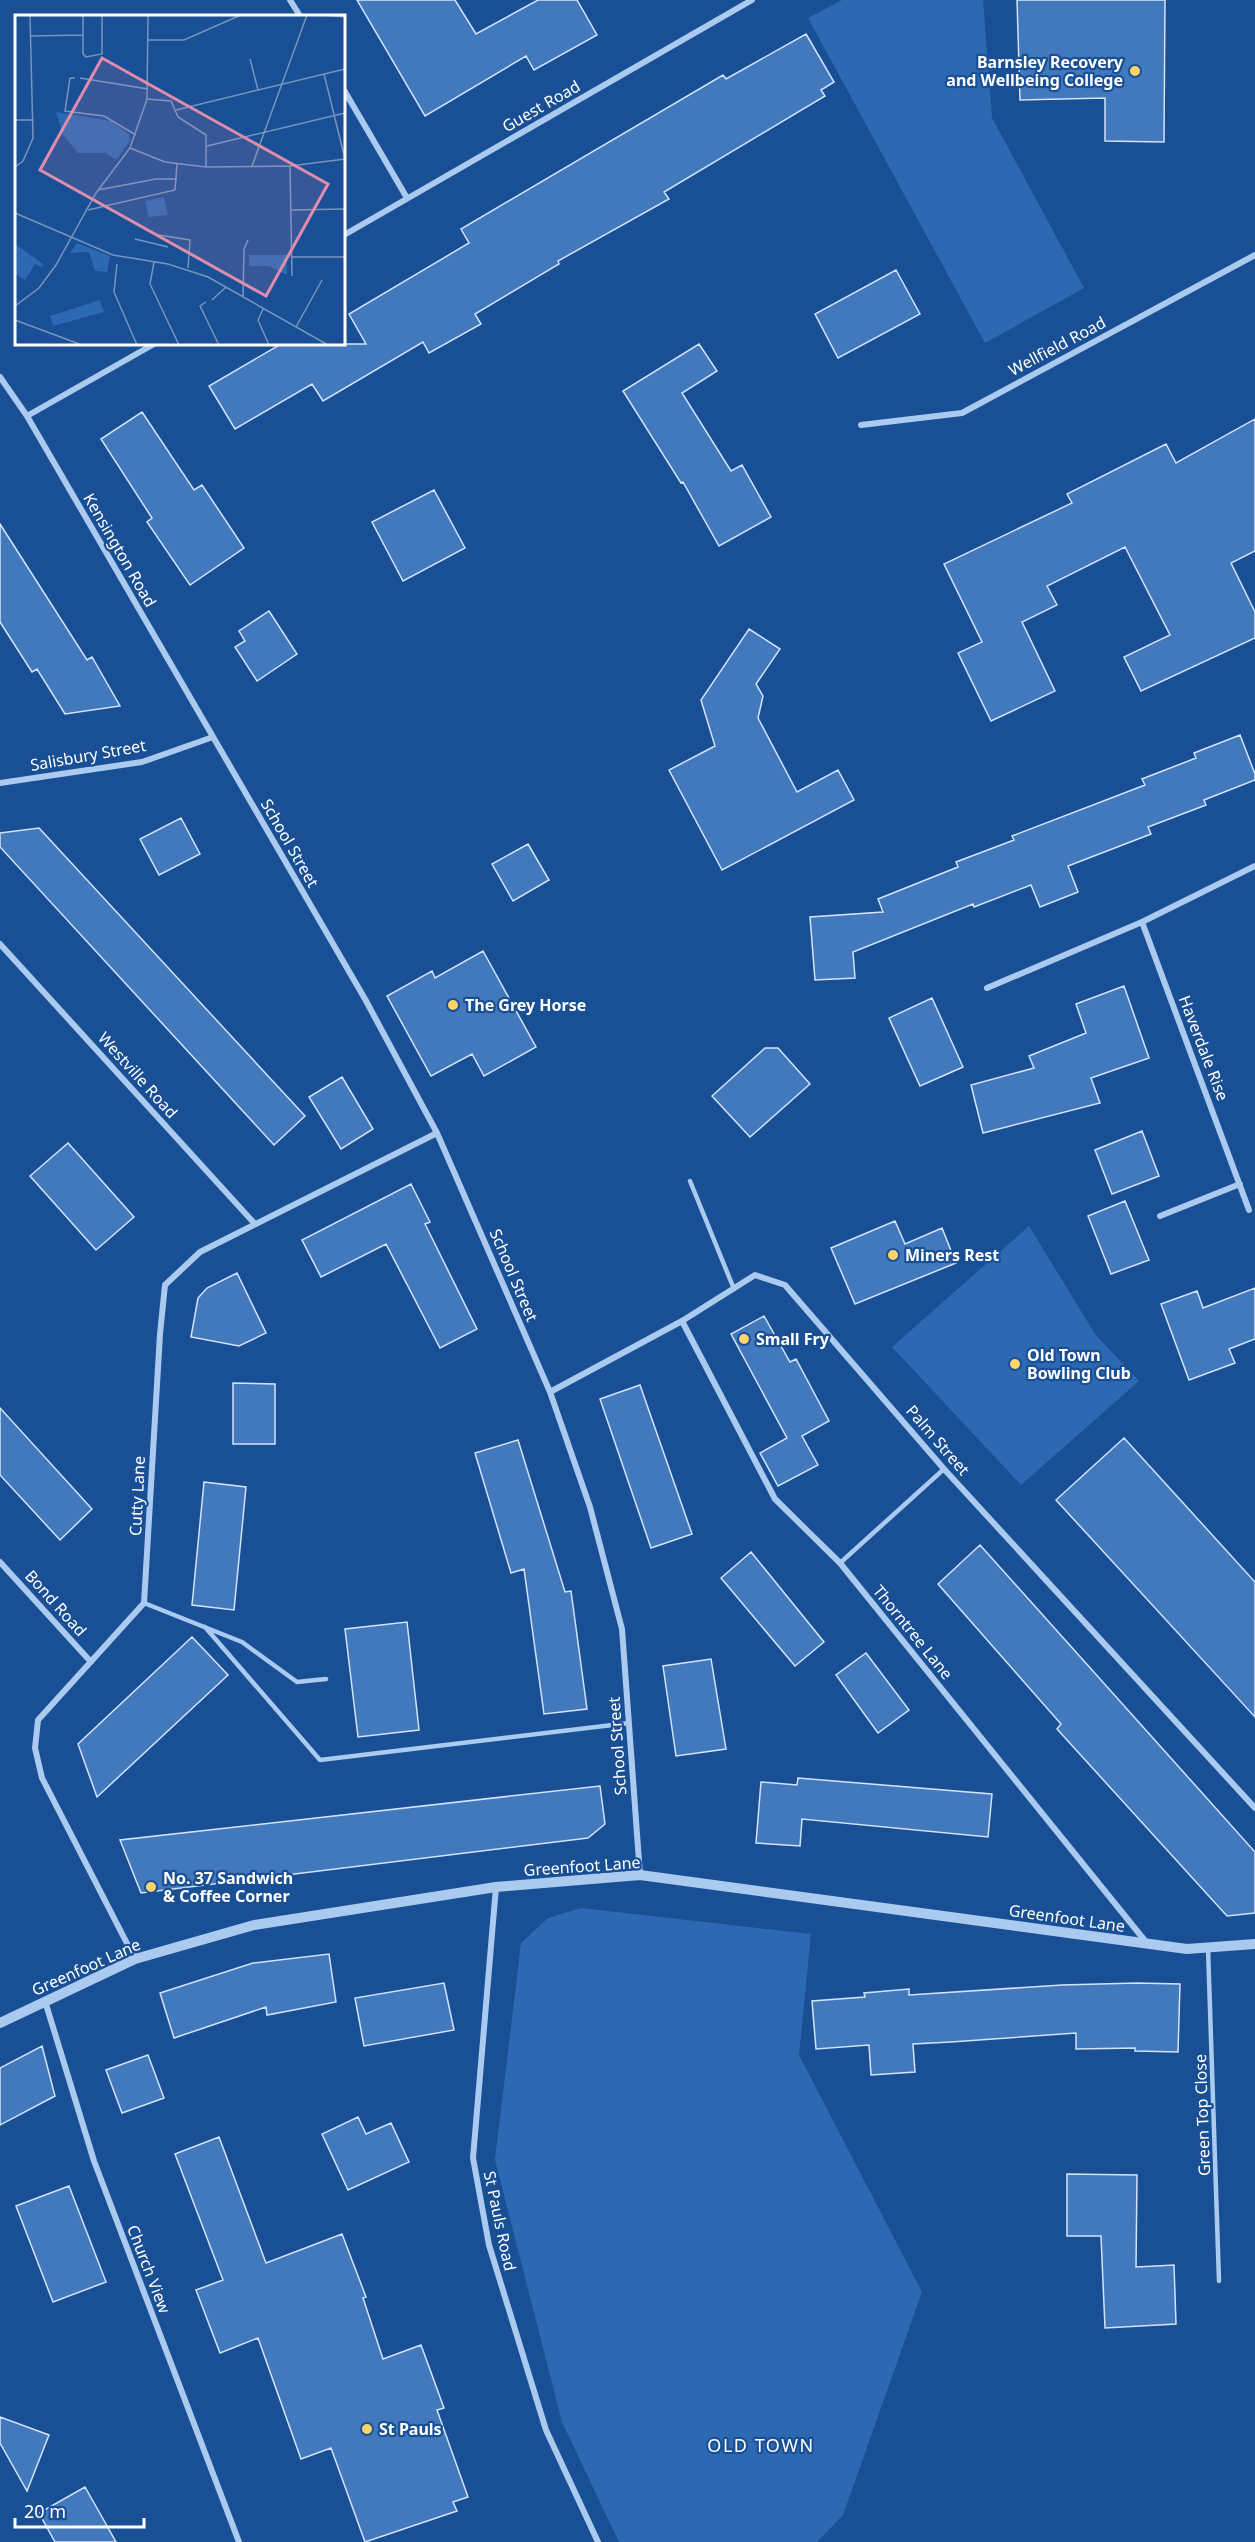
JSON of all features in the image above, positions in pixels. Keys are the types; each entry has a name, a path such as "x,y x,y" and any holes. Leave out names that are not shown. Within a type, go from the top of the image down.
{"street":[{"path":"290,0 299,15"},
{"name":"Guest Road","path":"345,233 752,0"},
{"path":"345,92 408,198"},
{"name":"Wellfield Road","path":"861,425 962,413 1255,255"},
{"path":"27,416 151,345"},
{"name":"Kensington Road","path":"0,377 27,416 213,737"},
{"name":"Salisbury Street","path":"0,783 142,762 213,737"},
{"name":"School Street","path":"213,737 365,999 437,1133 550,1392 590,1507 621,1629 640,1875"},
{"path":"987,988 1142,922 1255,866"},
{"name":"Haverdale Rise","path":"1142,922 1249,1210"},
{"name":"Westville Road","path":"0,944 255,1224"},
{"name":"Cutty Lane","path":"144,1603 165,1285 200,1252 437,1133"},
{"path":"1160,1216 1240,1184"},
{"name":"Palm Street","path":"550,1392 682,1321 755,1275 785,1285 944,1469 1255,1808"},
{"name":"Thorntree Lane","path":"682,1321 775,1498 840,1563 1148,1944"},
{"name":"Bond Road","path":"0,1562 91,1662"},
{"path":"135,1959 42,1778 35,1748 38,1720 144,1603"},
{"name":"Greenfoot Lane","path":"0,2023 135,1959 254,1925 495,1887 640,1875 1187,1949 1255,1944"},
{"name":"St Pauls Road","path":"495,1887 473,2158 489,2245 546,2430 598,2542"},
{"name":"Church View","path":"45,2001 94,2161 239,2542"}],"lane":[{"path":"690,1181 734,1288"},
{"path":"840,1563 944,1469"},
{"path":"144,1603 242,1642 297,1682 326,1679"},
{"path":"205,1627 320,1760 629,1723"},
{"name":"Green Top Close","path":"1208,1947 1219,2281"}],"shaded area":[{"path":"842,0 983,0 992,118 1084,288 985,343 808,18"},
{"name":"Old Town Bowling Club","path":"1029,1226 1095,1334 1139,1381 1021,1485 892,1347"},
{"path":"581,1908 811,1934 799,2055 922,2292 843,2515 817,2542 619,2542 562,2422 495,2160 521,1943 548,1918"}],"building":[{"path":"357,0 455,0 476,34 538,0 577,0 597,35 534,70 526,56 425,116"},
{"path":"1017,0 1165,0 1164,142 1105,141 1105,98 1020,100"},
{"path":"806,34 834,82 821,90 825,96 664,192 669,199 558,261 559,264 475,314 481,324 429,353 423,342 323,401 312,384 235,429 209,386 279,345 366,344 349,314 469,243 461,229 723,75 726,79"},
{"path":"896,270 920,314 838,358 815,314"},
{"path":"699,344 717,371 682,393 731,471 742,465 771,517 719,546 683,482 681,483 623,391"},
{"path":"142,412 194,490 202,485 244,548 190,585 147,522 152,518 101,439"},
{"path":"1255,419 1255,551 1231,563 1255,612 1255,638 1141,691 1124,657 1170,635 1125,547 1047,586 1057,605 1022,622 1055,691 991,721 958,653 982,642 944,564 1072,503 1067,494 1166,444 1176,463"},
{"path":"434,490 465,548 403,581 372,522"},
{"path":"0,524 87,660 92,657 120,706 65,714 37,669 32,672 0,622"},
{"path":"269,611 297,654 257,681 235,647 245,641 239,631"},
{"path":"749,629 780,649 756,684 763,696 758,718 797,792 838,770 854,800 722,870 669,770 715,746 701,700"},
{"path":"1240,735 1255,774 1255,780 1204,800 1206,805 1148,827 1151,834 1068,866 1078,892 1040,907 1031,885 974,907 973,904 853,952 855,978 815,980 810,917 883,912 878,899 958,867 956,862 1014,840 1012,836 1145,785 1142,779 1196,758 1194,753"},
{"path":"181,818 200,854 159,875 140,839"},
{"path":"39,828 305,1116 274,1145 0,847 0,833"},
{"path":"528,844 549,880 513,901 492,864"},
{"name":"The Grey Horse","path":"483,951 536,1047 484,1076 472,1054 431,1076 387,996 432,971 435,978"},
{"path":"1124,986 1149,1058 1091,1078 1100,1103 983,1133 971,1085 1034,1068 1029,1056 1086,1033 1076,1004"},
{"path":"932,998 963,1067 920,1086 889,1018"},
{"path":"765,1048 778,1048 810,1084 750,1137 712,1096"},
{"path":"342,1077 373,1129 341,1149 309,1097"},
{"path":"1142,1131 1159,1176 1112,1194 1095,1150"},
{"path":"68,1143 134,1217 96,1250 30,1176"},
{"path":"411,1184 430,1222 425,1224 477,1329 440,1348 386,1244 321,1277 302,1240"},
{"path":"1125,1201 1149,1260 1111,1274 1088,1216"},
{"name":"Miners Rest","path":"895,1221 905,1244 942,1228 956,1263 855,1304 831,1248"},
{"path":"237,1273 266,1333 239,1346 191,1337 198,1298 207,1288"},
{"path":"1255,1288 1255,1339 1229,1349 1235,1363 1189,1380 1161,1304 1197,1291 1203,1308"},
{"path":"764,1316 790,1362 796,1359 829,1421 802,1436 818,1465 778,1486 760,1453 787,1438 731,1334"},
{"path":"233,1383 275,1384 275,1444 233,1444"},
{"path":"640,1385 692,1534 651,1548 600,1399"},
{"path":"0,1408 92,1509 60,1540 0,1475"},
{"path":"1124,1438 1255,1582 1255,1717 1056,1500"},
{"path":"518,1440 565,1592 571,1591 587,1709 544,1714 524,1569 511,1573 475,1453"},
{"path":"204,1482 246,1487 234,1610 192,1605"},
{"path":"980,1545 1255,1852 1255,1913 1227,1916 1057,1729 1061,1724 938,1584"},
{"path":"751,1552 824,1642 795,1666 721,1578"},
{"path":"407,1622 419,1730 358,1737 345,1629"},
{"path":"192,1637 228,1675 97,1797 78,1744"},
{"path":"866,1653 909,1710 878,1733 836,1675"},
{"path":"711,1659 726,1749 676,1756 663,1666"},
{"path":"798,1778 992,1794 988,1837 802,1819 800,1846 756,1843 761,1782 797,1785"},
{"path":"600,1786 605,1824 588,1838 141,1893 120,1840"},
{"path":"329,1954 336,2002 267,2015 266,2007 174,2038 160,1993 253,1963"},
{"path":"444,1983 454,2030 364,2046 355,1998"},
{"path":"1180,1984 1178,2052 1135,2051 1135,2048 1076,2049 1076,2033 913,2044 915,2072 871,2075 869,2045 816,2049 812,2001 865,1997 864,1993 909,1989 909,1995 1062,1985"},
{"path":"42,2046 55,2096 0,2125 0,2068"},
{"path":"148,2055 164,2098 122,2113 106,2070"},
{"path":"358,2117 366,2134 391,2123 409,2162 348,2190 322,2134"},
{"path":"219,2137 266,2263 342,2234 366,2297 363,2298 383,2359 421,2345 444,2408 437,2410 468,2497 453,2502 457,2511 365,2542 331,2448 301,2459 258,2338 220,2353 196,2290 223,2280 175,2154"},
{"path":"1067,2174 1137,2175 1136,2267 1174,2265 1176,2324 1105,2328 1101,2236 1067,2236"},
{"path":"69,2186 106,2282 53,2302 16,2206"},
{"path":"0,2417 49,2435 27,2491 0,2443"},
{"path":"85,2487 116,2542 55,2542 39,2513"}],"place":[{"name":"Barnsley Recovery and Wellbeing College","path":"1135,71"},
{"name":"The Grey Horse","path":"453,1005"},
{"name":"Miners Rest","path":"893,1255"},
{"name":"Small Fry","path":"744,1339"},
{"name":"Old Town Bowling Club","path":"1015,1364"},
{"name":"No. 37 Sandwich & Coffee Corner","path":"151,1887"},
{"name":"St Pauls","path":"367,2429"}],"district":[{"name":"OLD TOWN","path":"761,2445"}]}
